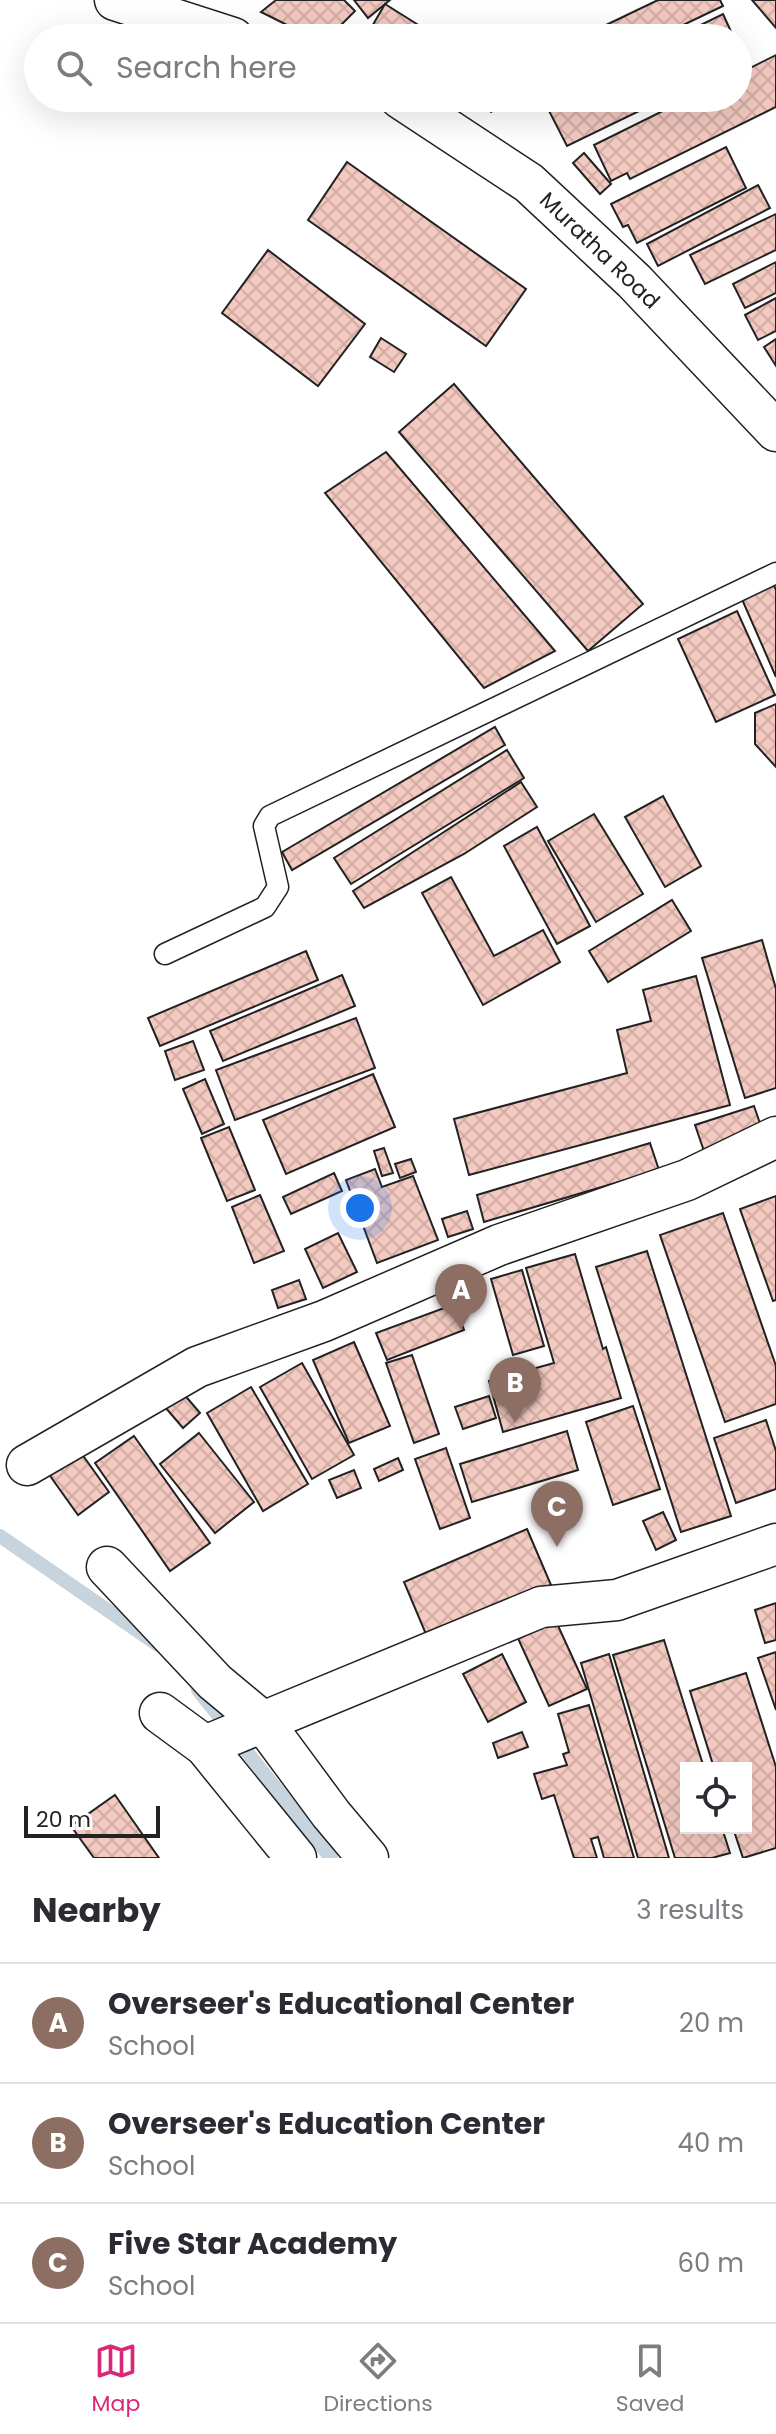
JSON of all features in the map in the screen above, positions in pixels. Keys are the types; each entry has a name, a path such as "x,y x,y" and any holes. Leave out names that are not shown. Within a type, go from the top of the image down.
{"street":[{"path":"115,0 159,6 201,24"},
{"name":"Muratha Road","path":"421,112 529,183 634,281 776,431"},
{"path":"27,1465 197,1367 324,1321 499,1245 687,1180 776,1137"},
{"path":"205,1746 541,1607 617,1600 776,1544"},
{"path":"107,1567 256,1725 368,1858"},
{"path":"160,1713 205,1746 296,1858"}],"lane":[{"path":"165,954 265,907 273,898 278,887 264,826 270,816 776,573"}],"building":[{"path":"276,0 344,0 355,11 342,24 285,24 261,12"},
{"path":"354,0 390,0 368,18"},
{"path":"658,0 720,0 723,6 685,24 608,24"},
{"path":"752,0 776,0 776,28"},
{"path":"385,4 417,24 373,24"},
{"path":"723,14 728,24 703,24"},
{"path":"776,55 776,107 630,179 627,173 611,181 594,145 661,112 752,112 752,67"},
{"path":"550,112 637,112 567,146"},
{"path":"726,147 746,188 637,243 628,225 623,227 611,204"},
{"path":"584,153 611,184 600,194 573,163"},
{"path":"347,162 526,289 486,346 308,220"},
{"path":"758,185 770,208 658,266 647,244"},
{"path":"776,214 776,250 705,284 690,255"},
{"path":"268,250 365,324 318,386 222,313"},
{"path":"776,262 776,293 745,308 733,284"},
{"path":"776,298 776,331 758,340 745,315"},
{"path":"381,338 406,354 394,372 370,357"},
{"path":"776,339 776,366 764,347"},
{"path":"454,384 643,604 588,651 399,432"},
{"path":"386,452 555,651 484,688 325,493"},
{"path":"773,583 776,590 776,677 741,597"},
{"path":"737,611 775,695 716,722 678,639"},
{"path":"776,704 776,767 755,744 755,713"},
{"path":"495,727 505,745 292,870 282,852"},
{"path":"507,750 524,778 351,884 334,858"},
{"path":"521,782 537,807 464,854 364,908 353,891"},
{"path":"663,796 701,866 665,887 625,817"},
{"path":"594,814 643,894 596,922 548,841"},
{"path":"537,827 590,926 557,944 504,846"},
{"path":"451,877 494,956 543,930 560,962 483,1005 422,893"},
{"path":"672,900 691,931 608,982 589,951"},
{"path":"762,940 776,989 776,1088 745,1098 702,958"},
{"path":"306,951 318,980 160,1046 148,1018"},
{"path":"342,975 355,1006 223,1061 210,1031"},
{"path":"696,976 730,1105 469,1175 454,1119 627,1073 617,1030 651,1021 643,990"},
{"path":"356,1018 375,1068 235,1120 216,1070"},
{"path":"193,1041 204,1070 175,1080 165,1051"},
{"path":"373,1074 395,1127 286,1174 263,1120"},
{"path":"205,1079 224,1124 202,1134 183,1089"},
{"path":"754,1106 764,1135 705,1154 695,1125"},
{"path":"229,1127 255,1190 227,1201 201,1138"},
{"path":"650,1143 659,1170 484,1222 477,1195"},
{"path":"384,1148 393,1173 382,1176 374,1151"},
{"path":"411,1159 416,1172 400,1178 395,1164"},
{"path":"375,1169 382,1187 413,1176 438,1240 377,1263 346,1180"},
{"path":"334,1173 342,1191 291,1214 283,1197"},
{"path":"260,1195 284,1251 254,1263 232,1207"},
{"path":"776,1196 776,1300 773,1301 740,1209"},
{"path":"467,1211 473,1229 448,1237 442,1219"},
{"path":"723,1213 776,1366 776,1404 725,1422 660,1235"},
{"path":"338,1233 357,1272 323,1288 305,1249"},
{"path":"647,1251 731,1516 681,1532 596,1267"},
{"path":"575,1254 621,1398 503,1432 489,1381 554,1363 526,1268"},
{"path":"522,1270 544,1346 513,1355 491,1279"},
{"path":"299,1280 306,1299 278,1308 272,1290"},
{"path":"455,1304 464,1330 387,1360 376,1333"},
{"path":"354,1342 390,1426 349,1443 313,1360"},
{"path":"412,1355 439,1434 414,1443 386,1363"},
{"path":"302,1363 354,1455 312,1479 260,1387"},
{"path":"251,1387 308,1484 263,1511 207,1413"},
{"path":"182,1392 200,1413 183,1428 165,1407"},
{"path":"489,1396 496,1418 463,1429 455,1407"},
{"path":"633,1406 660,1489 613,1505 586,1422"},
{"path":"766,1420 776,1451 776,1489 736,1503 714,1438"},
{"path":"567,1431 578,1470 472,1502 460,1464"},
{"path":"199,1433 254,1502 215,1533 160,1464"},
{"path":"134,1436 210,1543 170,1571 95,1463"},
{"path":"446,1448 470,1518 440,1529 415,1459"},
{"path":"79,1450 109,1492 78,1515 48,1473"},
{"path":"398,1458 403,1470 379,1481 374,1469"},
{"path":"354,1470 361,1488 337,1498 329,1480"},
{"path":"663,1512 676,1540 656,1550 643,1521"},
{"path":"527,1529 551,1585 428,1639 404,1582"},
{"path":"776,1603 776,1640 765,1643 755,1610"},
{"path":"554,1617 587,1689 549,1706 516,1634"},
{"path":"664,1640 702,1762 680,1762 680,1834 724,1834 730,1853 712,1858 675,1858 613,1655"},
{"path":"776,1652 776,1710 758,1658"},
{"path":"502,1654 526,1702 488,1722 463,1674"},
{"path":"609,1654 669,1858 638,1858 581,1663"},
{"path":"746,1673 776,1767 776,1848 743,1858 735,1834 752,1834 752,1762 712,1762 690,1691"},
{"path":"589,1705 634,1858 604,1858 598,1837 591,1839 597,1858 574,1858 554,1795 542,1799 534,1774 567,1765 563,1754 569,1752 558,1714"},
{"path":"522,1732 528,1747 498,1758 493,1743"},
{"path":"115,1795 159,1858 94,1858 71,1826"}],"waterway":[{"path":"0,1536 158,1645"},
{"path":"198,1690 331,1858"}],"place":[{"name":"Overseer's Educational Center","path":"461,1330"},
{"name":"Overseer's Education Center","path":"515,1423"},
{"name":"Five Star Academy","path":"557,1547"}]}
